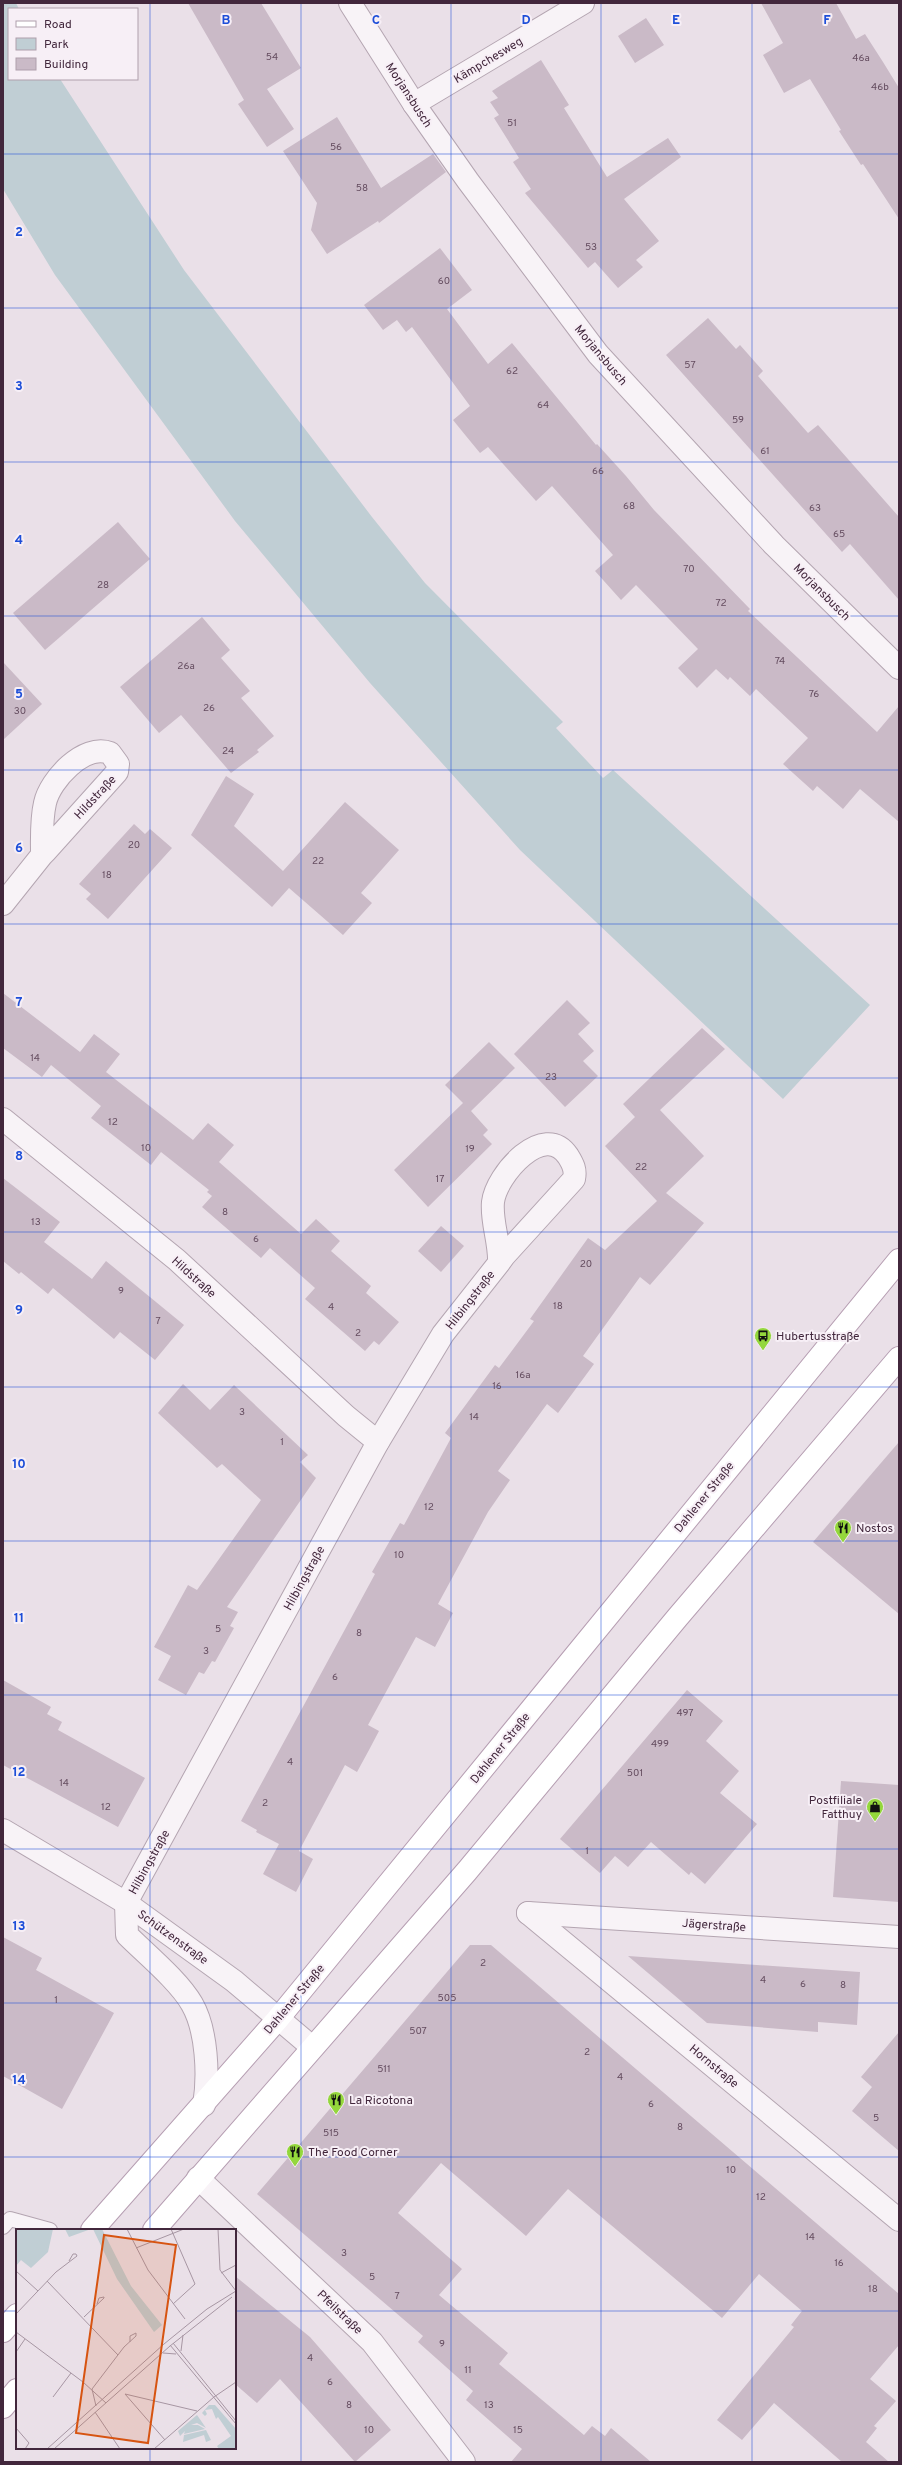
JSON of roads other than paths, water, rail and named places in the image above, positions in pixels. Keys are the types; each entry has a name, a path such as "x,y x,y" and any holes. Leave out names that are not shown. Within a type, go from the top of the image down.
{"main road":[{"name":"Dahlener Straße","path":"93,2229 204,2105 277,2020 899,1260"},
{"path":"155,2229 467,1871 677,1618 899,1358"},
{"path":"3,2332 16,2316"},
{"path":"3,2407 16,2391"}],"street":[{"name":"Morjansbusch","path":"350,3 414,104 468,181 598,354 774,545 899,668"},
{"name":"Kämpchesweg","path":"414,104 583,3"},
{"name":"Hildstraße","path":"3,904 42,855 117,772 118,764 110,753 97,751 86,755 53,784 45,802 43,814 42,855"},
{"name":"Hildstraße","path":"3,1119 177,1260 346,1416 378,1442"},
{"name":"Hilbingstraße","path":"126,1903 378,1442 443,1334 499,1263 574,1179 574,1166 559,1146 547,1142 532,1148 506,1175 498,1186 493,1202 499,1263"},
{"name":"Schützenstraße","path":"3,1830 126,1903 228,1976 277,2020 312,2047"},
{"path":"126,1903 127,1935 166,1973 192,2004 201,2032 208,2082 204,2105"},
{"name":"Jägerstraße","path":"528,1913 899,1937"},
{"name":"Hornstraße","path":"528,1913 899,2220"},
{"name":"Pfeilstraße","path":"198,2178 372,2342 464,2462"}],"lane":[{"path":"3,2227 10,2219 46,2229"}],"place":[{"name":"Hubertusstraße","path":"763,1351"},
{"name":"Nostos","path":"843,1543"},
{"name":"Postfiliale Fatthuy","path":"875,1822"},
{"name":"La Ricotona","path":"336,2115"},
{"name":"The Food Corner","path":"295,2167"}]}
